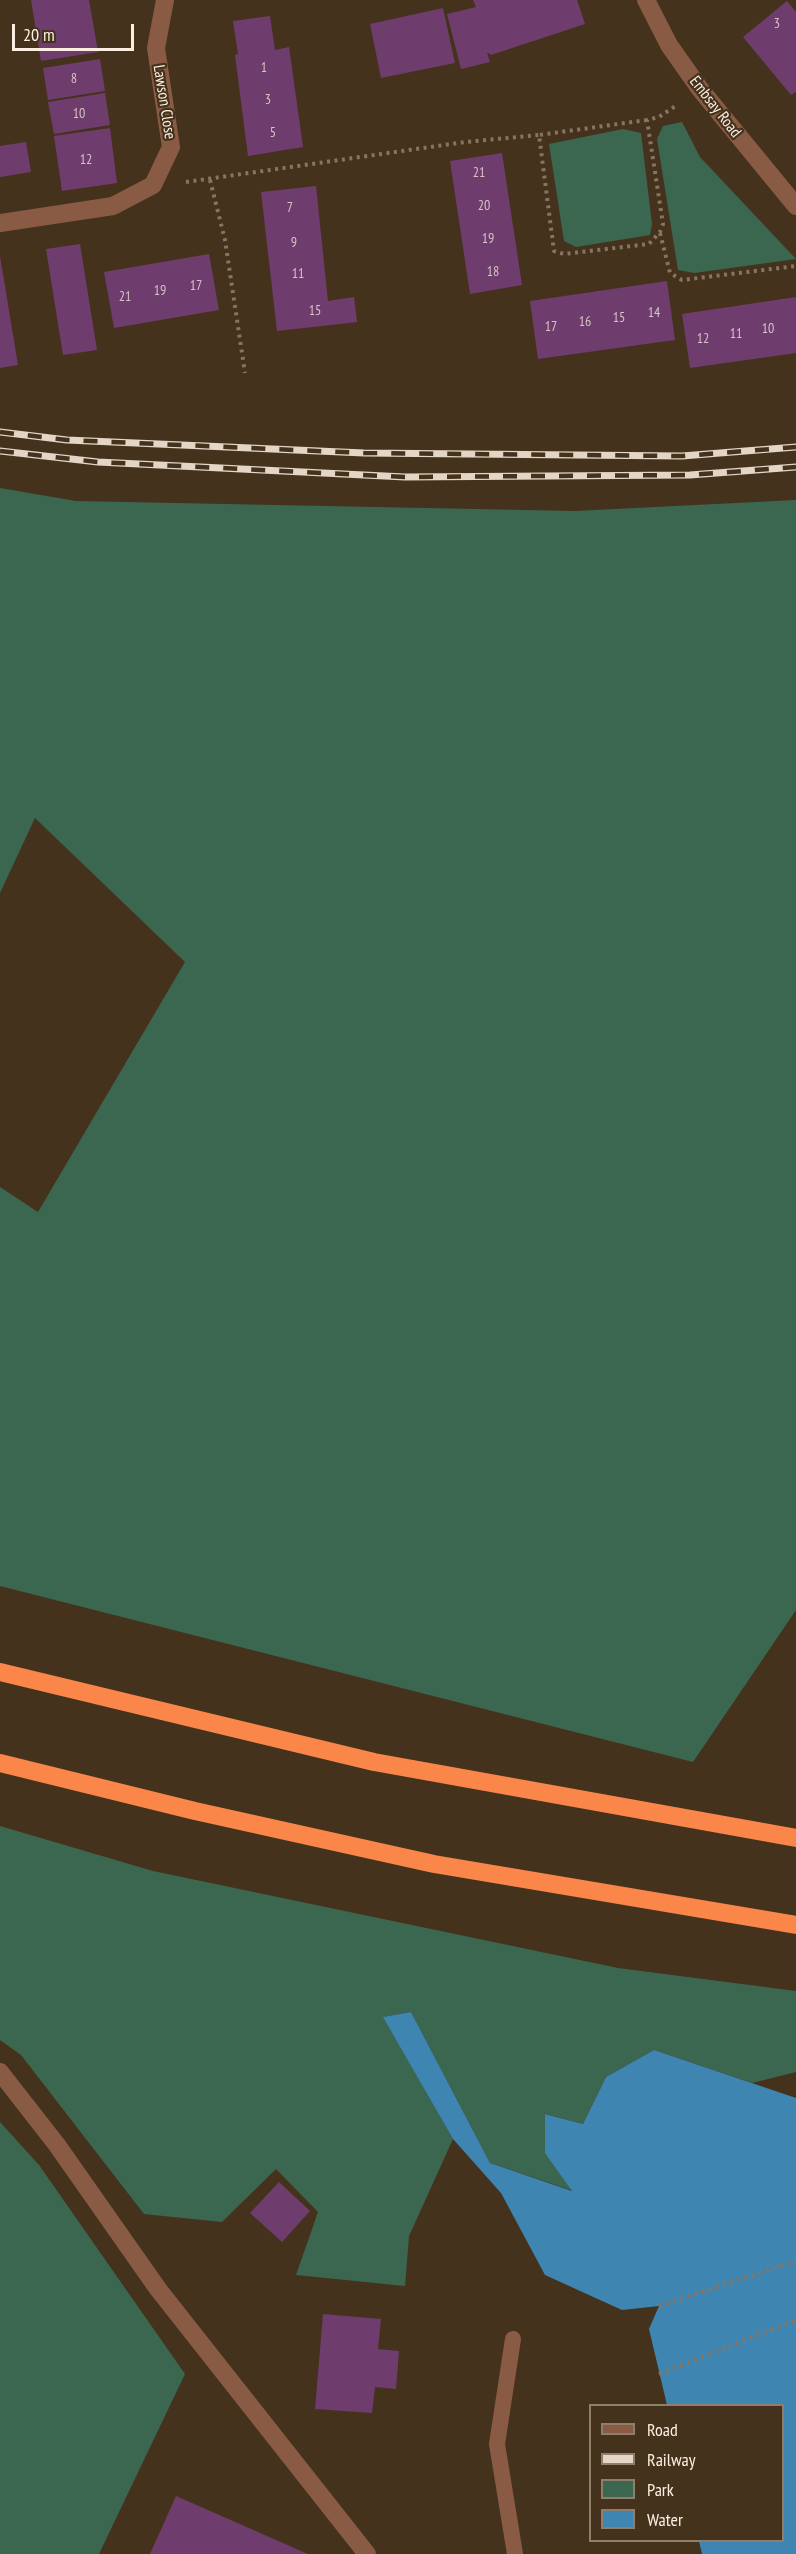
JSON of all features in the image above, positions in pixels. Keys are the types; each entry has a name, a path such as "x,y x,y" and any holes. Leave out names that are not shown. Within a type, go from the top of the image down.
{"highway":[{"path":"0,1672 374,1762 796,1838"},
{"path":"0,1763 195,1811 434,1864 795,1925"}],"street":[{"name":"Lawson Close","path":"153,185 171,147 156,48 165,0"},
{"name":"Embsay Road","path":"646,0 669,45 700,89 796,206"},
{"path":"0,224 113,206 153,185"},
{"path":"0,2072 57,2145 158,2289 367,2554"}],"lane":[{"path":"513,2339 497,2444 516,2554"}],"path":[{"path":"153,185 210,180 465,142 539,135 648,120 659,117 700,89"},
{"path":"539,135 554,251 564,254 649,244 660,232 663,224 648,120"},
{"path":"210,180 225,240 245,373"},
{"path":"660,232 670,273 682,280 796,267"},
{"path":"659,2306 796,2261"},
{"path":"659,2374 796,2320"}],"green space":[{"path":"682,122 700,157 796,259 694,273 678,270 657,139 663,126"},
{"path":"623,129 641,133 652,224 650,235 576,247 564,241 549,144"},
{"path":"0,488 76,501 575,511 796,500 796,1610 693,1762 0,1586 0,1187 38,1212 185,962 35,818 0,893"},
{"path":"0,1826 153,1871 618,1968 796,1991 796,2072 752,2083 654,2050 606,2077 583,2124 546,2114 574,2191 490,2163 411,2012 384,2017 453,2139 409,2236 405,2286 296,2275 318,2212 276,2169 222,2222 144,2214 21,2055 0,2040"},
{"path":"0,2122 39,2165 185,2374 99,2554 0,2554"}],"water":[{"path":"411,2012 490,2163 572,2191 545,2153 545,2114 583,2124 606,2077 654,2050 796,2098 796,2554 702,2554 699,2542 784,2542 784,2404 667,2404 649,2329 659,2306 622,2310 545,2275 501,2193 453,2139 383,2017"}],"building":[{"path":"31,0 89,0 98,52 41,61"},
{"path":"473,0 577,0 585,24 491,55 487,52 490,62 461,69 447,14 476,7"},
{"path":"787,1 796,12 796,92 791,95 743,37"},
{"path":"443,8 455,63 381,78 370,24"},
{"path":"270,16 275,50 289,47 303,147 248,156 233,21"},
{"path":"100,59 105,91 48,100 43,68"},
{"path":"105,93 110,125 54,134 48,102"},
{"path":"110,128 117,183 62,191 54,136"},
{"path":"26,142 31,172 0,177 0,146"},
{"path":"502,153 522,285 470,294 450,161"},
{"path":"316,186 328,301 354,297 357,322 277,331 261,192"},
{"path":"80,244 97,350 63,355 46,249"},
{"path":"209,254 219,310 114,328 104,272"},
{"path":"0,256 18,365 0,368"},
{"path":"667,281 675,340 538,359 530,301"},
{"path":"796,297 796,353 690,368 682,314"},
{"path":"279,2182 310,2211 282,2242 250,2213"},
{"path":"323,2314 381,2319 378,2349 399,2351 396,2389 375,2387 372,2413 315,2409"},
{"path":"176,2496 308,2554 150,2554"}],"railway":[{"path":"0,432 67,440 364,453 682,456 796,447"},
{"path":"0,451 98,462 405,477 690,475 796,467"}]}
